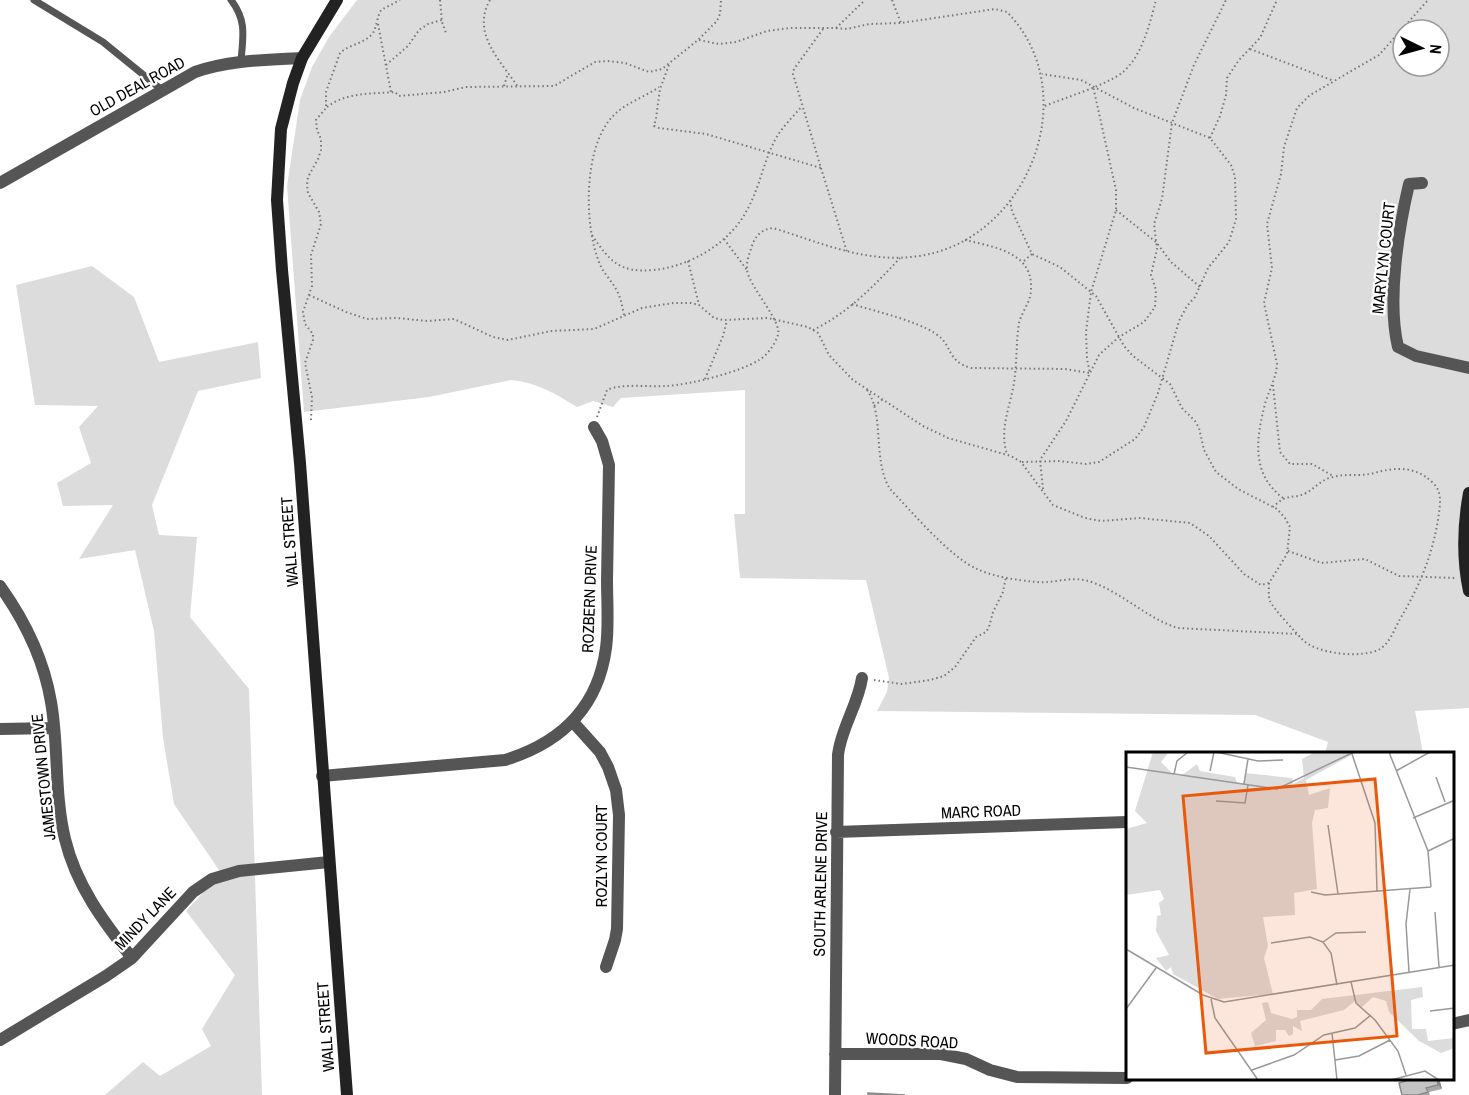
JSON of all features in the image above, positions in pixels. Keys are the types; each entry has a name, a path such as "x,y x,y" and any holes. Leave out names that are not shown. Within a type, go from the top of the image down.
{"street":[{"name":"WALL STREET","path":"337,0 302,58 292,83 282,129 277,200 300,463 347,1095"},
{"name":"OLD DEAL ROAD","path":"0,183 195,72 215,65 241,61 302,58"},
{"name":"MARYLYN COURT","path":"1422,183 1409,184 1401,219 1393,326 1398,347 1416,356 1469,368"},
{"name":"ROZBERN DRIVE","path":"322,777 505,760 526,754 549,741 573,722 590,698 598,680 606,648 609,465 602,441 594,427"},
{"path":"1468,585 1464,538 1469,493"},
{"name":"JAMESTOWN DRIVE","path":"0,586 28,631 39,655 52,704 61,815 71,861 95,909 132,958"},
{"name":"SOUTH ARLENE DRIVE","path":"835,1095 836,832 839,748 842,735 857,702 862,678"},
{"name":"ROZLYN COURT","path":"573,722 600,752 612,778 618,800 617,929 606,967"},
{"path":"0,729 54,728"},
{"name":"MARC ROAD","path":"836,832 1126,822"},
{"name":"MINDY LANE","path":"0,1040 132,958 193,892 212,879 239,871 329,862"},
{"path":"1454,1024 1469,1020"},
{"name":"WOODS ROAD","path":"835,1054 940,1054 966,1059 990,1070 1017,1077 1126,1078"}],"lane":[{"path":"34,0 103,42 162,90"},
{"path":"231,0 240,12 243,31 241,61"}],"path":[{"path":"326,108 326,92 340,53 368,38 377,23 381,10 400,0"},
{"path":"440,0 446,33"},
{"path":"490,0 483,20 483,31 489,45 518,87"},
{"path":"311,420 312,397 305,363 313,334 305,324 303,312 312,286 311,255 321,218 308,193 307,185 308,177 321,150 321,139 316,120 326,108 346,96 394,92 399,96 444,92 466,87 554,86 595,62 625,63 655,72 698,40 717,21 721,0"},
{"path":"837,28 865,0"},
{"path":"892,0 901,22"},
{"path":"1045,106 1123,71 1138,52 1156,0"},
{"path":"1043,492 1040,460 1066,422 1099,355 1119,337 1144,322 1155,307 1156,290 1151,275 1157,249 1154,224 1163,189 1172,123 1194,65 1226,0"},
{"path":"1210,138 1226,95 1227,78 1239,60 1260,38 1277,0"},
{"path":"1283,498 1268,483 1259,467 1258,453 1265,403 1277,364 1264,303 1272,268 1267,224 1281,174 1284,147 1297,108 1310,95 1379,56 1428,0"},
{"path":"698,40 719,44 790,28 847,30 868,24 1001,9 1012,18 1030,44 1041,74 1045,106 1035,152 1020,187 987,224 965,240 922,256 884,258 848,253 773,228 766,228 754,240 748,258 747,271"},
{"path":"386,65 401,53 419,30 428,24 442,20"},
{"path":"377,23 391,92"},
{"path":"823,29 794,69 794,82 848,253"},
{"path":"1250,49 1334,81"},
{"path":"670,62 660,87 654,126 706,134 821,168"},
{"path":"504,86 508,73"},
{"path":"1021,462 1040,460 1086,464 1099,462 1135,439 1144,427 1163,377 1179,321 1209,268 1229,242 1236,219 1235,177 1230,165 1210,138 1134,108 1081,80 1041,74"},
{"path":"1090,373 1086,332 1091,291 1116,210 1116,190 1093,86"},
{"path":"624,315 621,298 599,262 592,235 590,178 593,158 601,135 612,117 623,108 660,87"},
{"path":"592,235 614,263 627,269 642,271 662,269 688,261 724,238 747,212 774,140 802,106"},
{"path":"309,295 367,319 397,318 428,321 454,319 501,340 516,340 551,332 594,329 624,315 656,305 691,303 699,305 714,318 775,319 813,330 818,333 838,367 865,388 923,426 948,438 1007,454 1021,462 1053,505 1084,518 1101,521 1157,518 1190,523 1209,536 1244,574 1261,585 1269,583 1279,570 1288,551 1290,527 1285,518 1274,507 1238,489 1216,472 1204,450 1199,428 1182,408 1170,384 1133,356 1119,337 1104,307 1091,291 1060,267 1032,254 1012,211 1010,200"},
{"path":"1116,210 1156,242 1171,262 1200,287"},
{"path":"594,427 607,390 622,386 687,384 759,361 767,354 778,334 779,327 747,271 724,238"},
{"path":"965,240 995,247 1024,261 1029,273 1031,288 1020,322 1016,369 1003,440 1007,454"},
{"path":"1024,261 1032,254"},
{"path":"813,330 830,322 875,285 900,258"},
{"path":"688,261 699,305"},
{"path":"852,304 922,327 938,335 960,365 971,368 1065,369 1090,373"},
{"path":"705,379 723,336 727,320"},
{"path":"1273,382 1280,452 1290,464 1312,464 1334,476"},
{"path":"865,388 874,405 880,465 884,480 946,546 977,569 1038,582 1078,578 1096,583 1164,624 1179,628 1298,634"},
{"path":"874,405 883,399"},
{"path":"1269,583 1270,603 1304,641 1318,650 1346,653 1381,649 1415,595 1431,554 1440,501 1438,490 1431,481 1416,471 1400,468 1367,475 1334,476 1316,485 1305,494 1283,498 1274,507"},
{"path":"1288,551 1322,563 1365,559 1399,576 1468,585"},
{"path":"862,678 902,684 944,676 955,666 976,637 986,632 993,612 1004,592 1006,577"}],"shaded area":[{"path":"357,0 1469,0 1469,708 1415,711 1423,752 1325,752 1328,742 1255,715 877,711 887,692 889,678 866,580 740,578 734,514 745,514 745,390 621,398 613,407 593,401 577,407 537,386 511,380 429,397 304,412 287,186 300,100 312,67 329,37"},
{"path":"92,266 134,297 159,362 258,342 261,378 198,391 152,505 159,535 197,537 190,617 249,689 262,1095 105,1095 143,1062 160,1076 211,1046 202,1029 235,975 186,911 221,873 174,804 163,738 154,631 135,550 79,559 113,505 63,506 57,483 91,463 79,427 98,406 35,405 16,285"}],"building":[{"path":"1409,1080 1437,1080 1438,1085 1426,1088 1428,1092 1418,1095 1402,1095 1399,1083"},
{"path":"868,1093 905,1095 868,1095"}]}
